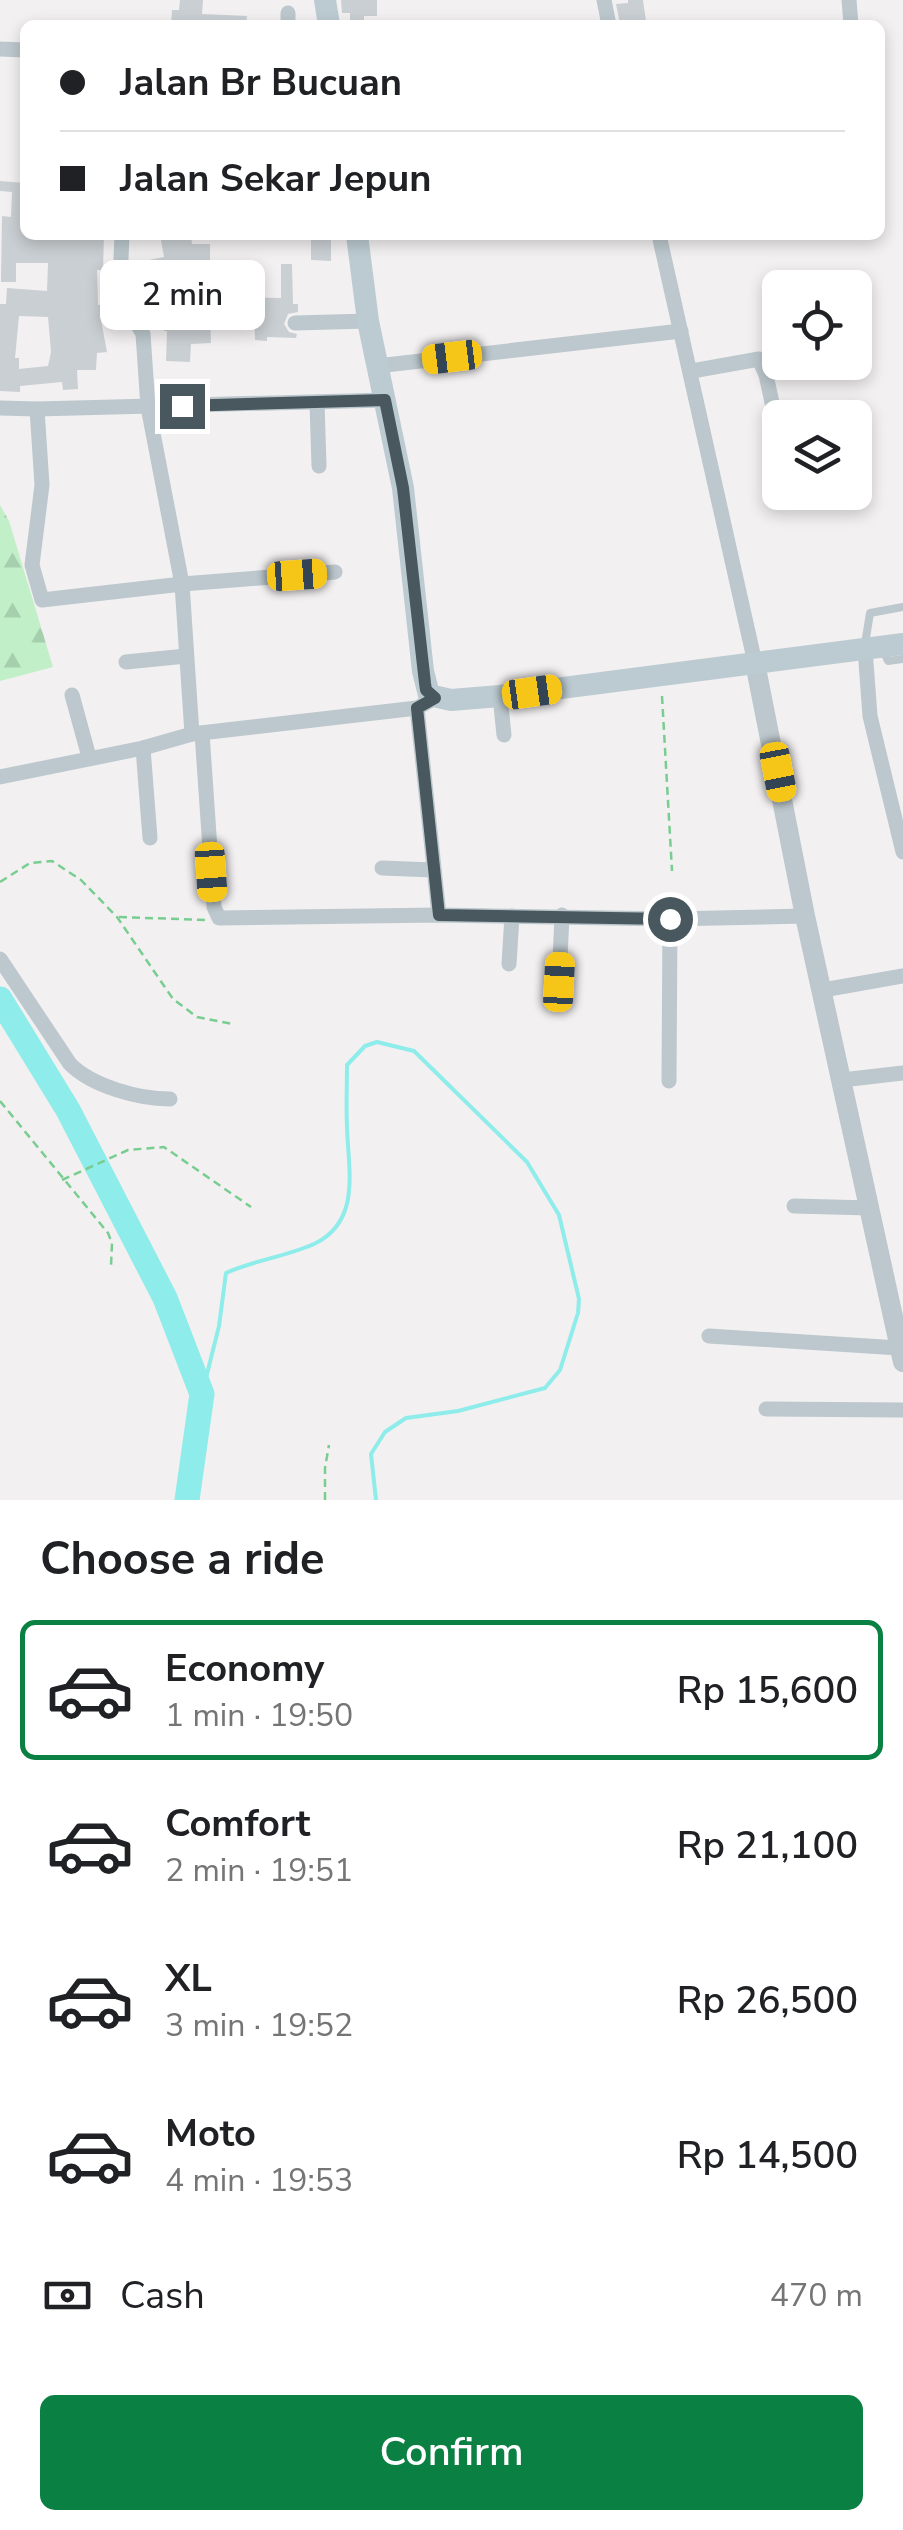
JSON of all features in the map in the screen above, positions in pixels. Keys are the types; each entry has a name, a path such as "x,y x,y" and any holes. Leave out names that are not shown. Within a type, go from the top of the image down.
{"main road":[{"path":"358,240 368,321 403,488 426,703 888,650"}],"street":[{"path":"122,240 123,300 143,334 148,407 182,584 186,656 214,907 219,918 805,916"},
{"path":"659,240 756,664 805,916 901,1354 709,1336"},
{"path":"295,323 368,321"},
{"path":"378,366 682,331"},
{"path":"692,371 760,359 771,400"},
{"path":"0,408 385,400"},
{"path":"317,402 319,466"},
{"path":"37,410 42,485 32,564 40,598 47,601 182,584 335,572"},
{"path":"888,650 870,716 903,852"},
{"path":"126,662 186,656"},
{"path":"72,695 89,756"},
{"path":"500,696 504,735"},
{"path":"0,777 197,734 426,703 439,915"},
{"path":"143,748 150,838"},
{"path":"382,868 434,870"},
{"path":"559,982 562,915"},
{"path":"509,964 512,916"},
{"path":"668,1081 670,919"},
{"path":"0,959 80,1074 142,1096 170,1098"},
{"path":"822,990 903,976"},
{"path":"842,1080 903,1073"},
{"path":"794,1206 870,1208"},
{"path":"766,1410 903,1410"}],"lane":[{"path":"888,650 870,613 903,608"}],"path":[{"path":"661,674 672,871"},
{"path":"0,882 30,863 52,860 81,880 118,917 173,999 198,1017 234,1024"},
{"path":"118,917 184,921 219,918"},
{"path":"0,1101 108,1233 112,1243 111,1266"},
{"path":"62,1180 128,1150 164,1147 251,1206"},
{"path":"325,1500 330,1445"}],"green space":[{"path":"0,505 9,521 53,667 0,681"}],"building":[{"path":"180,0 203,0 202,14 247,16 247,20 171,20 172,10 179,10"},
{"path":"341,0 377,0 377,16 350,20 350,13 342,13"},
{"path":"643,0 646,20 619,20 616,4"},
{"path":"0,181 20,183 20,240 104,240 103,270 97,270 98,305 113,305 114,320 101,320 107,352 97,353 96,370 77,370 78,389 63,390 62,382 20,386 20,392 0,391 0,304 6,304 7,288 47,291 48,263 16,263 16,282 1,282 2,216 11,217 12,192 0,191","holes":["19,316 48,317 48,366 19,369 19,358 15,358"]},
{"path":"161,240 210,244 210,285 237,289 237,297 281,298 281,264 292,264 293,304 298,304 298,312 288,314 284,324 289,332 297,334 296,338 255,340 254,309 224,308 224,317 210,317 211,343 191,344 190,362 166,361 166,292 136,288 137,277 148,278 144,261 164,257"},
{"path":"311,240 331,240 331,261 311,260"}],"waterway":[{"path":"0,999 68,1110 165,1298 202,1394 187,1500"},
{"path":"202,1394 219,1326 226,1273 314,1244 340,1222 350,1176 347,1065 365,1046 377,1042 414,1051 527,1162 559,1215 579,1299 578,1313 560,1370 545,1388 458,1411 406,1418 385,1432 371,1454 376,1500"}],"route":[{"path":"182,406 385,400 403,488 426,690 435,698 417,708 439,915 670,919"}]}
